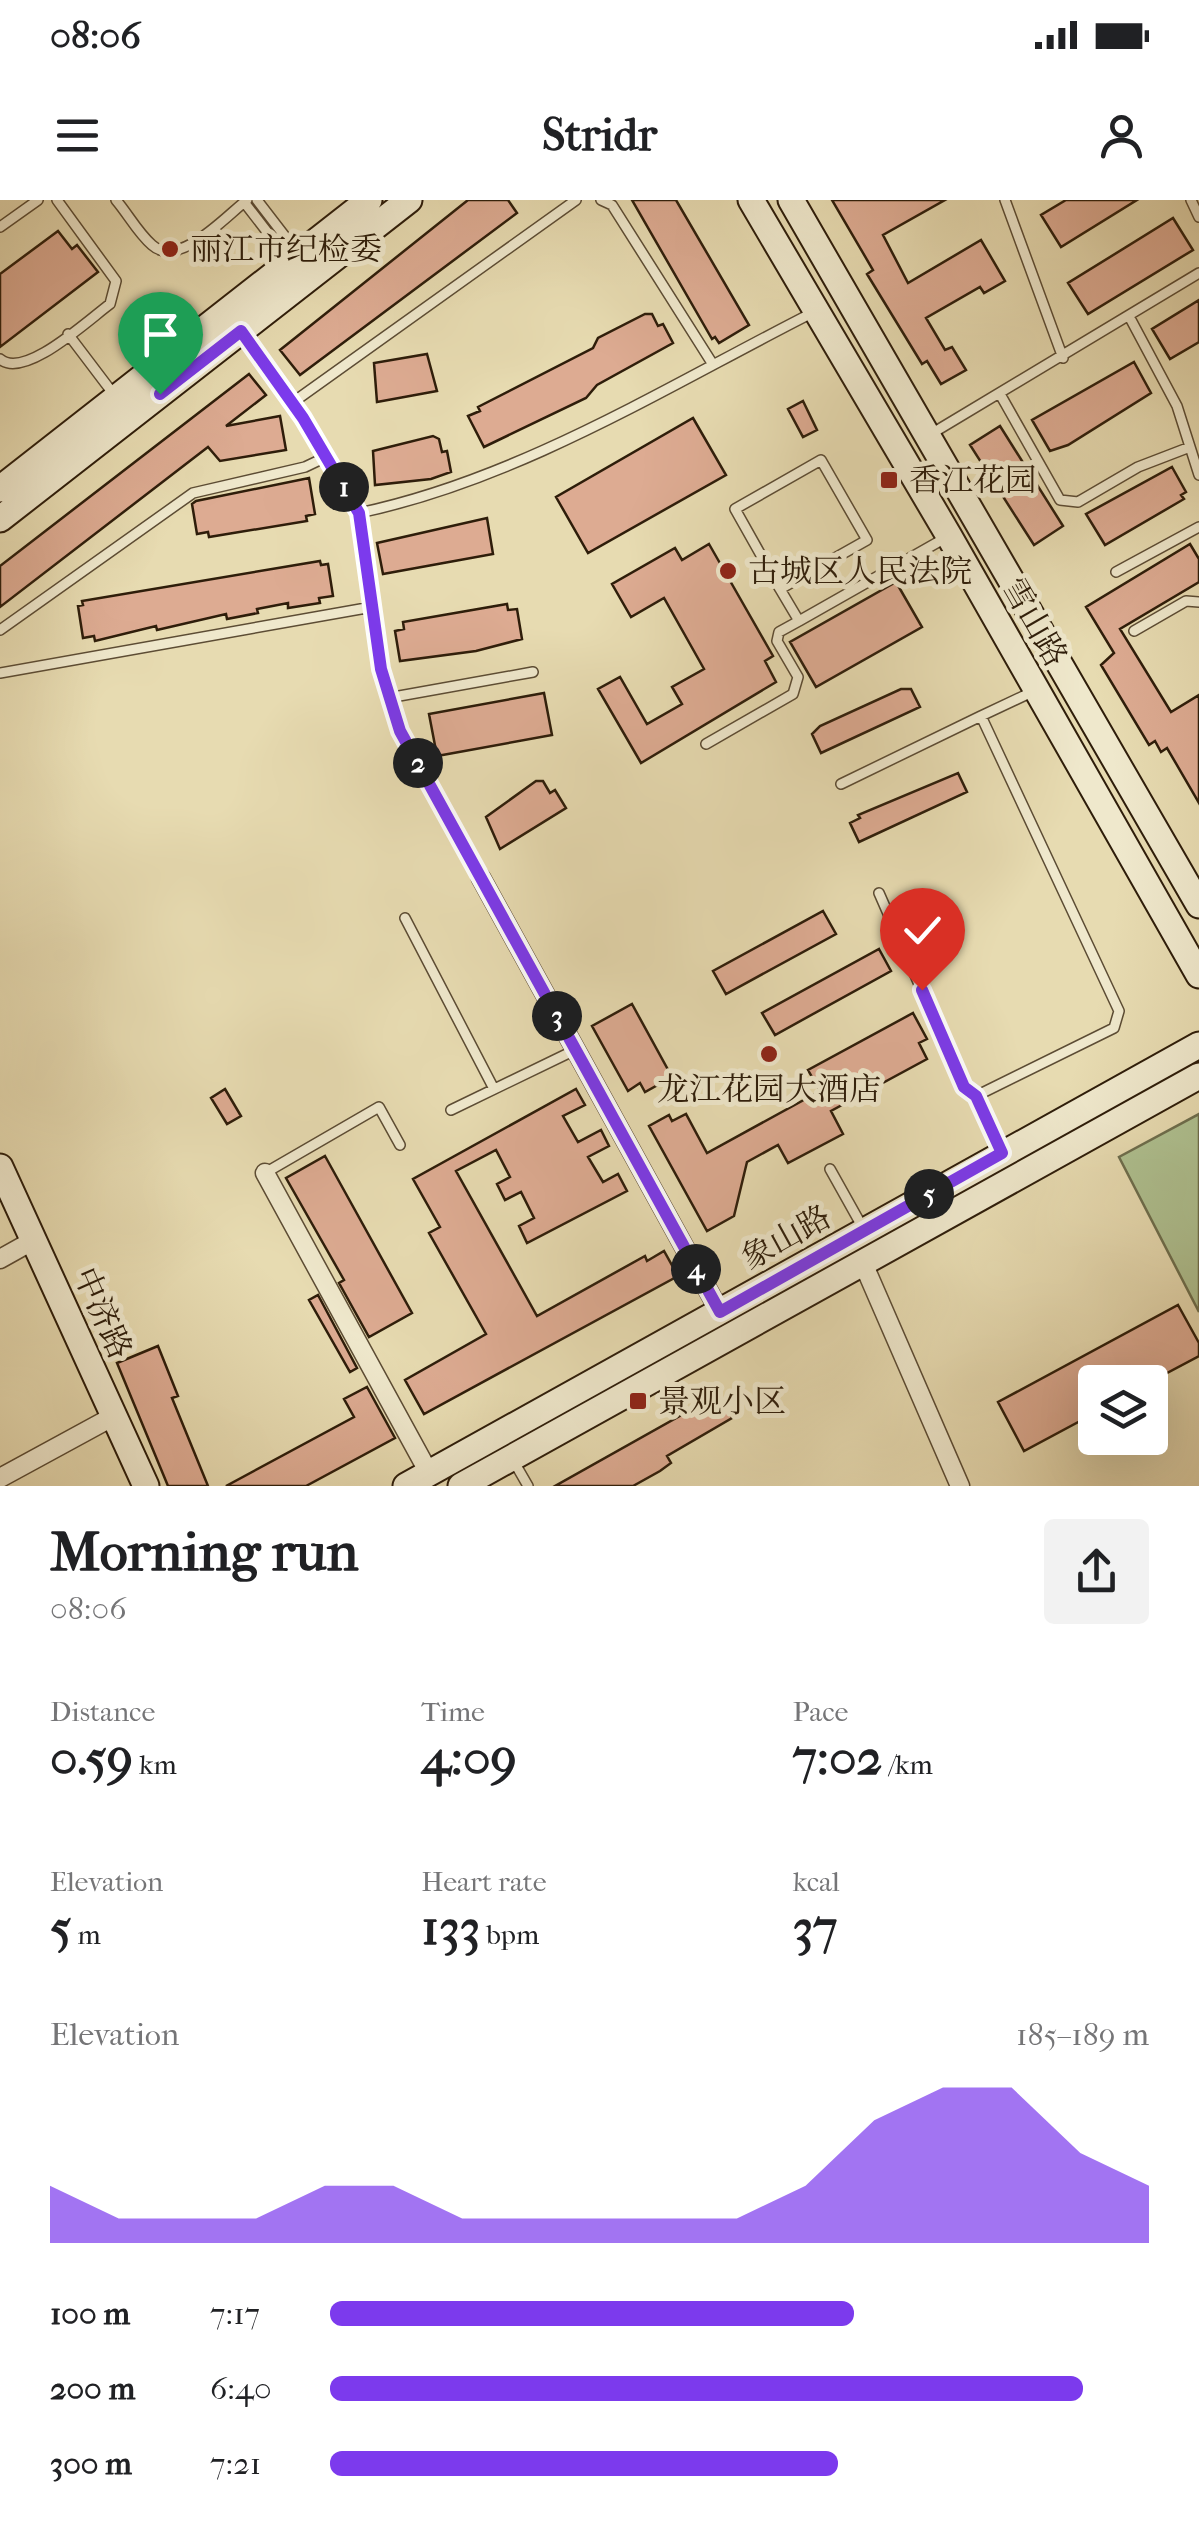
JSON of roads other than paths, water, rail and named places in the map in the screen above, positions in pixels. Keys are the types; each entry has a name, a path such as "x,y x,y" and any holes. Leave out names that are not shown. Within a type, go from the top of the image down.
{"street":[{"path":"0,488 369,200"},
{"path":"0,520 409,200"},
{"name":"雪山路","path":"751,200 949,536 1199,974"},
{"name":"雪山路","path":"791,200 1199,904"},
{"path":"481,878 720,1312"},
{"name":"象山路","path":"406,1486 1199,1046"},
{"name":"象山路","path":"461,1486 1199,1076"},
{"name":"中济路","path":"0,1167 146,1486"},
{"path":"265,1173 429,1473"},
{"path":"0,1259 34,1240"},
{"path":"862,1263 960,1486"},
{"path":"0,1478 114,1416"}],"lane":[{"path":"0,228 38,200"},
{"path":"0,359 8,365 27,364 110,304 116,281 57,200"},
{"path":"116,200 149,242 168,252 182,250 246,201 295,258"},
{"path":"257,200 295,258"},
{"path":"292,403 576,200"},
{"path":"600,200 612,205 712,364"},
{"path":"1006,200 1062,358"},
{"path":"1190,200 1199,218"},
{"path":"930,435 1199,273"},
{"path":"359,513 479,479 816,311"},
{"path":"1130,318 1161,370 1199,476"},
{"path":"241,331 292,403 359,513 388,698 400,731 481,878"},
{"path":"68,334 117,397"},
{"path":"1000,394 1060,500 1067,503 1078,502 1162,456 1190,447"},
{"path":"0,630 194,493 305,468 326,457"},
{"path":"780,589 867,540 821,460 734,509 780,589 799,621"},
{"path":"1116,572 1199,528"},
{"path":"706,744 793,694 798,677 777,641 779,632 949,536"},
{"path":"1134,631 1186,601 1199,602"},
{"path":"0,673 372,607"},
{"path":"388,698 533,672"},
{"path":"841,784 1037,690"},
{"path":"976,1096 1114,1028 1119,1011 981,716"},
{"path":"879,893 964,1087 976,1096 1002,1153"},
{"path":"405,918 494,1089"},
{"path":"451,1110 575,1050"},
{"path":"265,1173 379,1107 400,1145"},
{"path":"830,1169 864,1231"},
{"path":"512,1458 528,1486"}],"place":[{"name":"丽江市纪检委","path":"170,249"},
{"name":"香江花园","path":"889,480"},
{"name":"古城区人民法院","path":"728,571"},
{"name":"龙江花园大酒店","path":"769,1054"},
{"name":"景观小区","path":"638,1401"}]}
